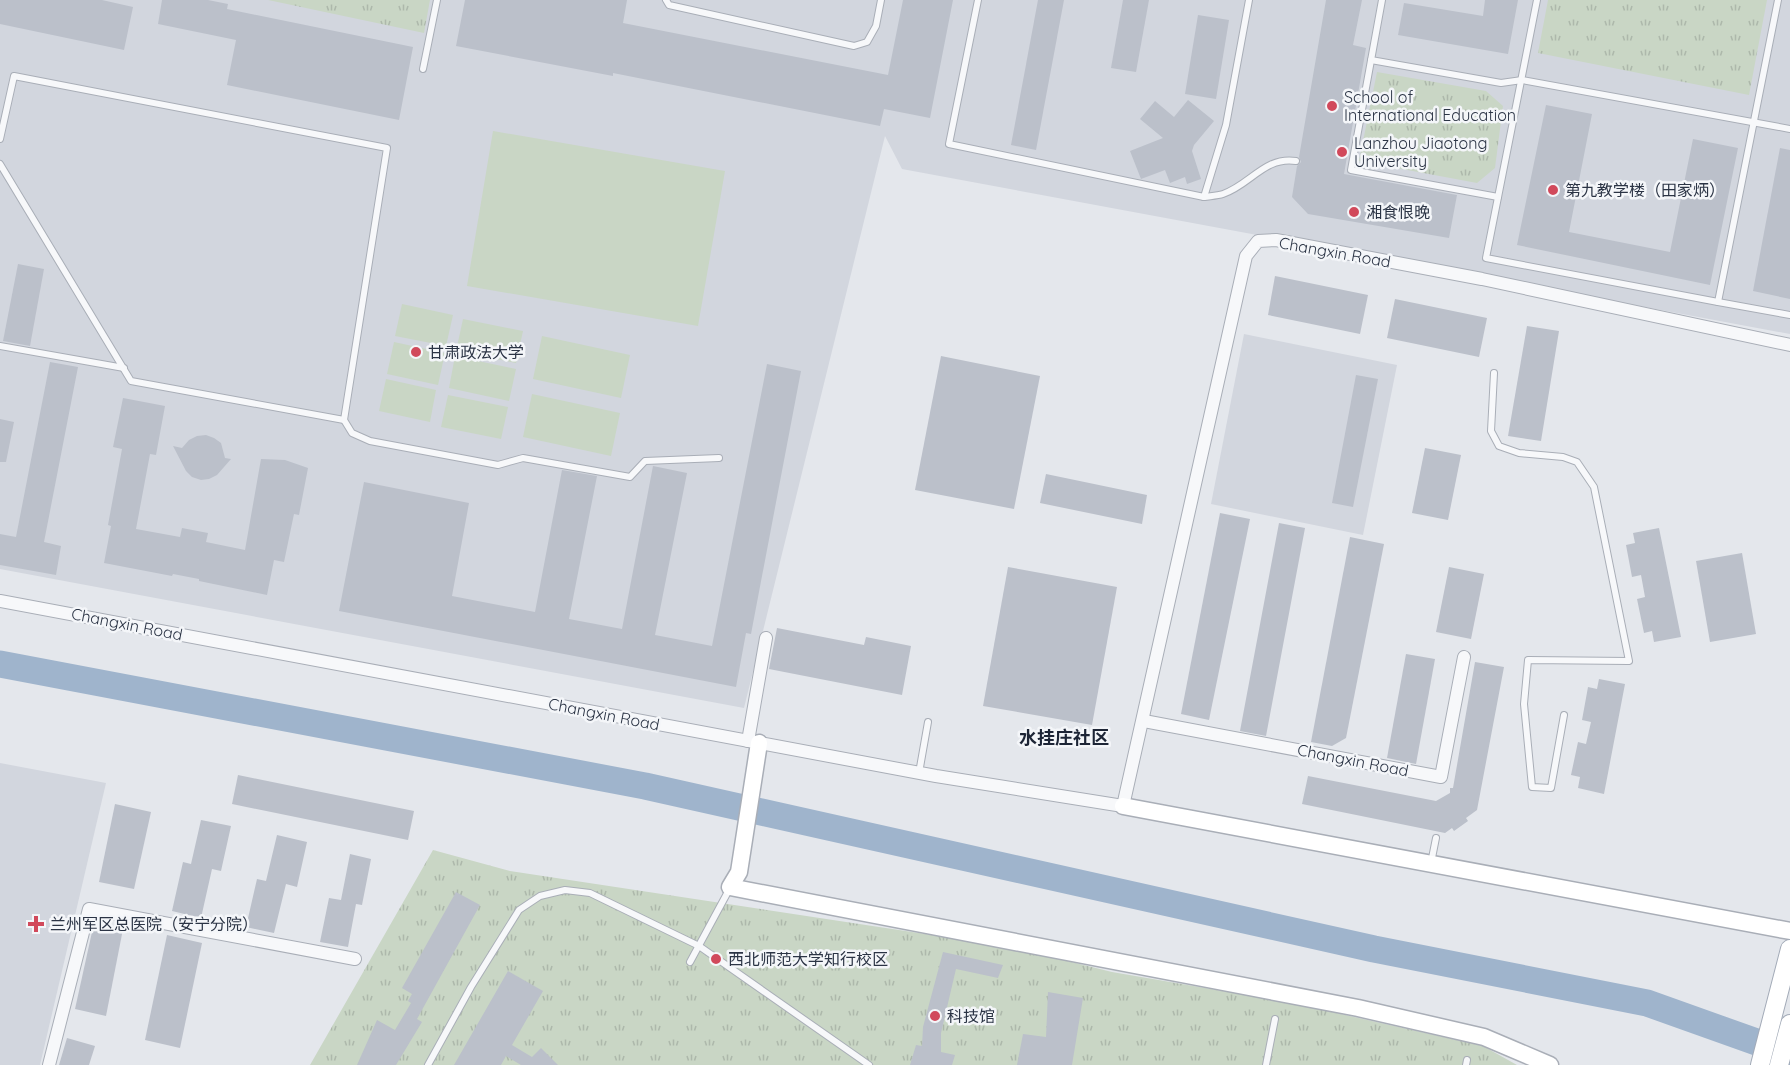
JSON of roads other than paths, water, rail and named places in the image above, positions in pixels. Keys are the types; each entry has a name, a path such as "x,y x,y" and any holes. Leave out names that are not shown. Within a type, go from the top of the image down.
{"main road":[{"path":"1760,1065 1790,949"},
{"path":"1779,1065 1790,1024"}],"street":[{"name":"Changxin Road","path":"0,601 919,773 1124,806 1246,256 1258,241 1276,240 1482,279 1790,345"},
{"path":"766,638 753,742 751,794 739,872 730,887 1358,1008 1484,1037 1550,1065"},
{"name":"Changxin Road","path":"1144,722 1441,777 1464,657"},
{"path":"1124,806 1790,931"},
{"path":"49,1065 89,909 355,959"}],"lane":[{"path":"423,69 437,0"},
{"path":"666,0 669,5 854,46 867,42 876,26 881,0"},
{"path":"978,0 949,144 1204,197 1223,194 1268,164 1296,161"},
{"path":"1204,197 1226,125 1249,0"},
{"path":"1382,0 1349,170 1498,197"},
{"path":"1537,0 1486,258 1790,315"},
{"path":"1718,302 1778,0"},
{"path":"1371,60 1501,83 1522,80 1790,129"},
{"path":"0,139 14,76 387,148 344,420 352,433 370,441 498,465 523,458 630,477 645,461 718,458"},
{"path":"0,164 131,381 344,420"},
{"path":"0,346 124,368"},
{"path":"1494,372 1491,431 1499,446 1519,453 1563,457 1577,462 1594,487 1629,661 1528,660 1524,704 1532,787 1551,788 1564,715"},
{"path":"919,773 928,722"},
{"path":"1430,864 1436,838"},
{"path":"690,962 730,887"},
{"path":"428,1065 471,987 519,910 540,896 565,890 590,893 699,946 869,1065"},
{"path":"1266,1065 1275,1019"}],"waterway":[{"path":"0,664 645,786 1374,949 1647,1003 1790,1054"}],"place":[{"name":"School of International Education","path":"1332,106"},
{"name":"Lanzhou Jiaotong University","path":"1342,152"},
{"name":"第九教学楼（田家炳）","path":"1553,190"},
{"name":"湘食恨晚","path":"1354,212"},
{"name":"甘肃政法大学","path":"416,352"},
{"name":"兰州军区总医院（安宁分院）","path":"36,924"},
{"name":"西北师范大学知行校区","path":"716,959"},
{"name":"科技馆","path":"935,1016"}],"district":[{"name":"水挂庄社区","path":"1064,738"}]}
